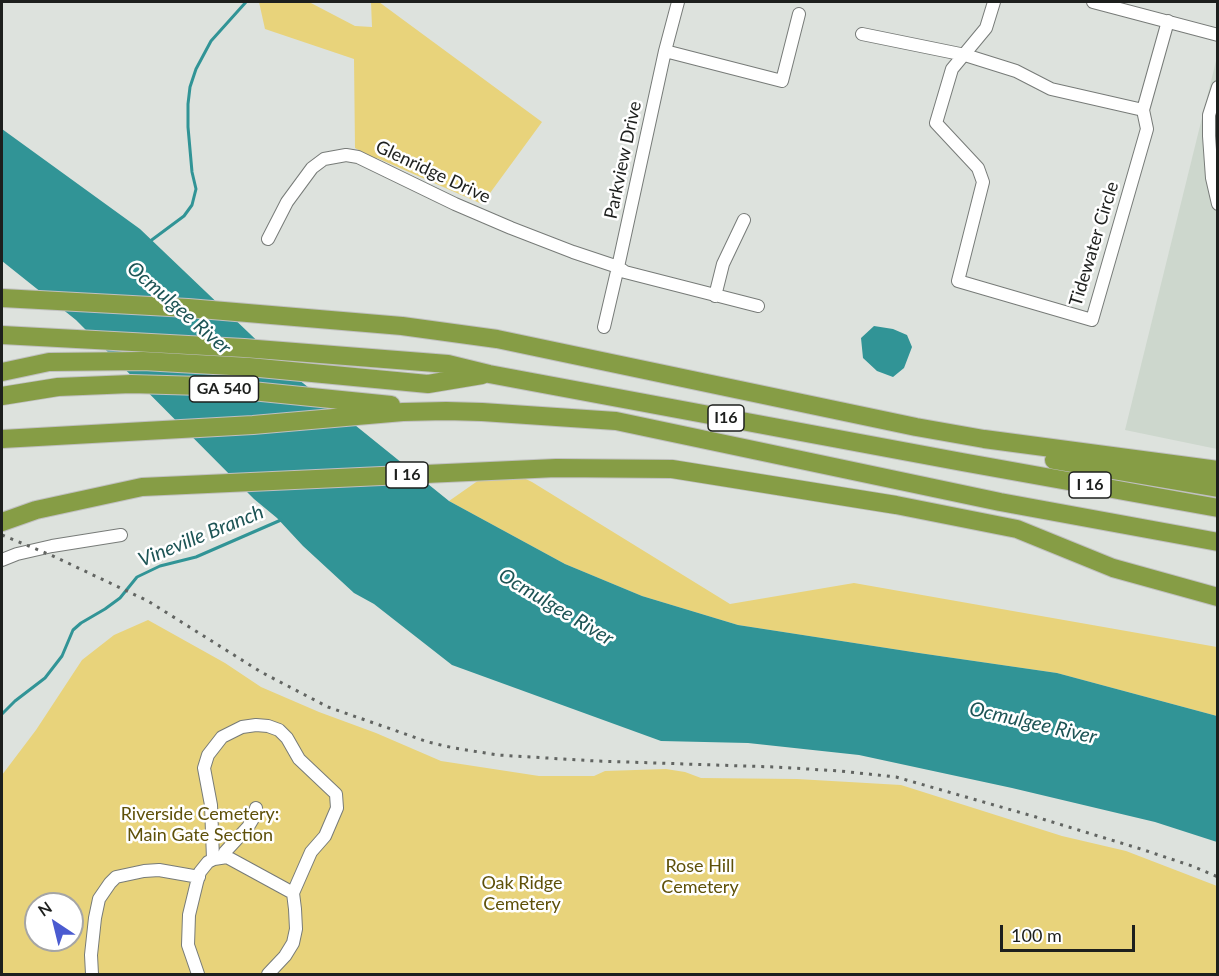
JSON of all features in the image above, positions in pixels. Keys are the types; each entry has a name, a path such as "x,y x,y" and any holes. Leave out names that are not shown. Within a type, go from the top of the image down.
{"highway":[{"name":"I 16","path":"2,298 200,309 402,326 497,339 916,427 984,439 1021,455 1218,488"},
{"path":"2,335 244,348 448,364 489,374"},
{"name":"I16","path":"2,372 49,362 143,361 249,367 428,384 489,374 962,462"},
{"name":"GA 540","path":"2,396 58,387 131,384 202,386 446,411"},
{"name":"I 16","path":"2,439 253,425 383,413 446,411 616,421 1000,502 1218,542"},
{"path":"984,439 1218,470"},
{"name":"I 16","path":"962,462 1218,508"},
{"name":"I 16","path":"2,522 36,510 142,487 556,468 672,469 896,505 1017,529 1113,568 1218,597"}],"street":[{"name":"Parkview Drive","path":"603,327 678,2"},
{"name":"Tidewater Circle","path":"994,2 986,28 952,69 936,123 978,168 983,182 958,281 1092,320 1147,129 1143,110 1168,21"},
{"path":"1093,2 1218,35"},
{"path":"665,51 782,81 799,14"},
{"path":"862,34 964,56 1016,71 1051,88 1143,110"},
{"path":"1218,87 1209,115 1212,178 1218,204"},
{"path":"1209,136 1218,121"},
{"name":"Glenridge Drive","path":"268,239 286,202 312,168 324,159 346,154 511,228 618,267 625,272 758,306"},
{"path":"715,296 723,264 744,220"},
{"path":"2,560 52,546 122,536"},
{"path":"218,858 204,768 208,755 222,737 242,727 256,725 279,730 299,759 336,794 337,808 325,836 311,852 292,893 296,929 292,943 285,956 268,975"},
{"path":"198,975 188,945 188,929 189,915 199,877 204,866 225,852 248,827 256,808"},
{"path":"218,858 235,861 292,893"},
{"path":"92,975 92,945 99,899 116,877 144,870 159,870 199,877"}],"shaded area":[{"path":"1217,57 1217,449 1125,430"}],"green space":[{"path":"259,2 309,2 355,26 372,27 371,2 379,2 542,122 482,204 377,158 377,160 355,148 354,59 265,29"},
{"path":"499,466 532,482 730,604 854,583 1217,647 1217,716 1057,673 738,625 642,596 565,564 449,501"},
{"path":"148,620 225,663 261,687 441,761 539,776 594,776 605,771 666,769 685,772 701,778 797,779 901,785 1062,836 1126,851 1217,886 1217,974 2,974 2,775 36,730 82,660 114,635"}],"water":[{"name":"Ocmulgee River","path":"2,129 140,229 293,375 449,501 565,564 642,596 738,625 1057,673 1217,716 1217,842 1155,822 859,755 748,743 661,741 452,665 374,604 354,593 303,546 277,518 254,499 76,320 2,261"},
{"path":"874,326 893,329 907,335 912,347 904,368 893,377 877,371 863,358 861,338"}],"waterway":[{"path":"149,242 184,216 192,205 196,189 188,127 190,87 196,69 211,41 246,2"},
{"name":"Vineville Branch","path":"2,714 45,678 62,656 73,630 120,598 137,577 160,566 196,557 281,520"}],"railway":[{"path":"2,535 53,556 148,601 261,672 328,707 428,742 498,755 775,767 896,777 1141,849 1218,877"}],"park label":[{"name":"Riverside Cemetery: Main Gate Section","path":"200,824"},
{"name":"Rose Hill Cemetery","path":"700,876"},
{"name":"Oak Ridge Cemetery","path":"522,893"}]}
